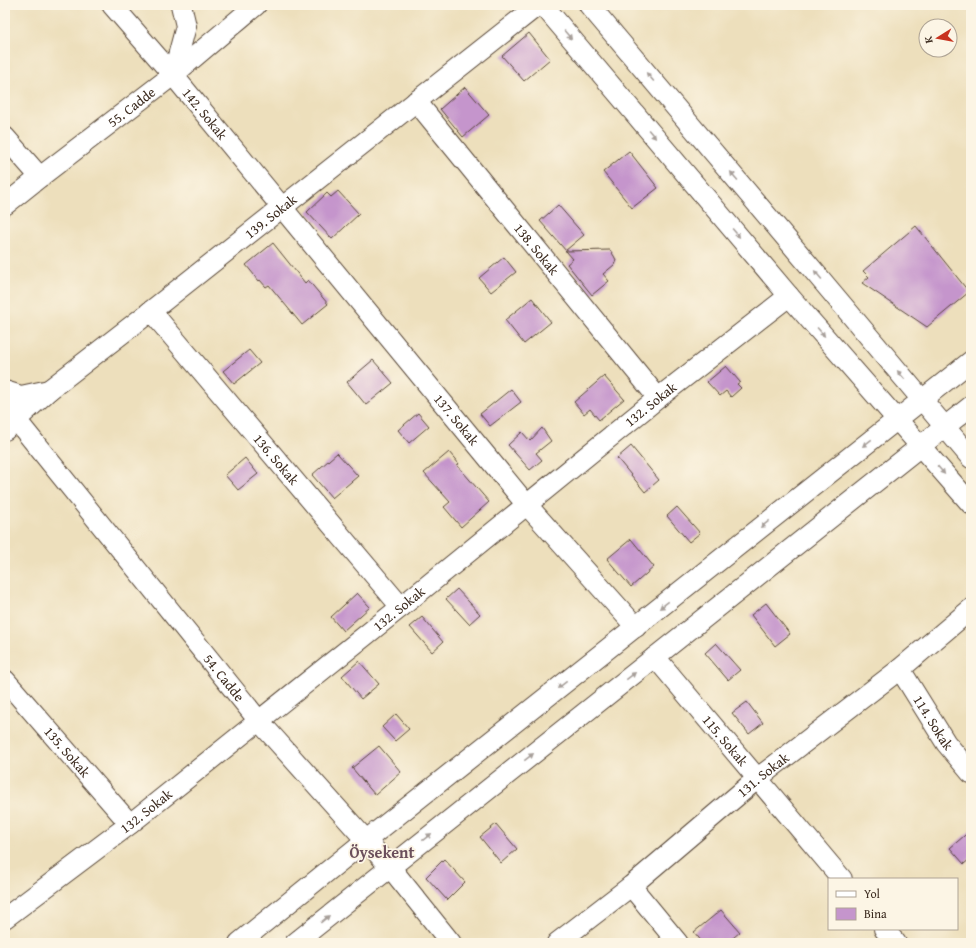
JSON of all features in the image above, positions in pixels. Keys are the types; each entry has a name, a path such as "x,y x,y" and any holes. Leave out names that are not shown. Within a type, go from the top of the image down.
{"street":[{"path":"112,5 173,76"},
{"name":"142. Sokak","path":"181,5 186,26 173,76 282,207"},
{"name":"55. Cadde","path":"5,205 173,76 256,5"},
{"name":"139. Sokak","path":"9,419 151,311 538,5"},
{"path":"543,5 789,296 971,504"},
{"path":"589,5 971,458"},
{"name":"138. Sokak","path":"416,101 658,398"},
{"path":"5,137 40,177"},
{"name":"137. Sokak","path":"282,207 526,504 636,627"},
{"name":"132. Sokak","path":"5,918 130,824 401,607 658,398 789,296"},
{"name":"136. Sokak","path":"151,311 401,607"},
{"path":"239,943 365,841 971,361"},
{"path":"5,391 21,396 49,390"},
{"path":"295,943 971,406"},
{"name":"54. Cadde","path":"9,419 259,721 365,841 390,867 451,943"},
{"name":"131. Sokak","path":"557,943 631,886 758,778 900,669 971,609"},
{"name":"115. Sokak","path":"655,657 841,878"},
{"name":"114. Sokak","path":"900,669 946,743 971,773"},
{"name":"135. Sokak","path":"5,680 130,824"},
{"path":"631,886 678,943"},
{"path":"885,930 896,943"}],"building":[{"path":"529,33 550,59 524,81 502,56"},
{"path":"465,87 489,115 463,137 440,109"},
{"path":"629,151 658,188 632,208 603,172"},
{"path":"338,191 359,214 332,239 307,212 327,193 331,197"},
{"path":"558,205 584,235 566,250 540,221"},
{"path":"916,226 969,292 927,327 862,283 869,277 863,271"},
{"path":"273,243 305,283 308,280 328,304 302,325 269,285 266,287 260,280 259,281 246,265"},
{"path":"610,250 616,260 614,265 603,274 609,281 592,295 567,264 573,259 566,251"},
{"path":"504,257 516,272 491,292 479,278"},
{"path":"532,298 551,322 524,344 505,320"},
{"path":"249,350 260,363 234,384 223,371"},
{"path":"373,360 393,383 366,405 347,382"},
{"path":"726,366 740,382 737,384 741,388 731,397 726,391 720,396 707,382"},
{"path":"604,376 624,399 599,420 590,409 584,414 574,402"},
{"path":"511,389 521,402 490,426 480,414"},
{"path":"418,413 429,426 409,443 398,430"},
{"path":"542,428 551,441 536,453 542,460 530,470 508,445 522,432 530,441"},
{"path":"631,446 659,480 645,492 617,458"},
{"path":"449,452 459,464 457,465 489,502 461,527 444,507 450,502 424,473"},
{"path":"337,453 358,476 332,498 312,475"},
{"path":"245,458 258,474 238,490 225,475"},
{"path":"677,507 700,533 689,542 667,516"},
{"path":"631,539 654,567 631,587 607,559"},
{"path":"457,589 480,614 469,624 446,599"},
{"path":"357,593 370,607 343,631 331,617"},
{"path":"766,603 790,634 775,646 751,615"},
{"path":"422,617 443,642 432,652 410,627"},
{"path":"716,643 740,670 728,680 705,653"},
{"path":"359,661 379,684 361,699 342,676"},
{"path":"747,702 763,723 749,734 732,713"},
{"path":"396,714 409,729 395,741 382,727"},
{"path":"379,746 401,772 375,795 352,768"},
{"path":"496,824 517,849 501,863 480,837"},
{"path":"971,830 971,858 964,864 950,848"},
{"path":"444,859 465,882 447,900 426,877"},
{"path":"721,910 740,932 727,943 703,943 694,932"}],"district":[{"name":"Öysekent","path":"382,852"}]}
